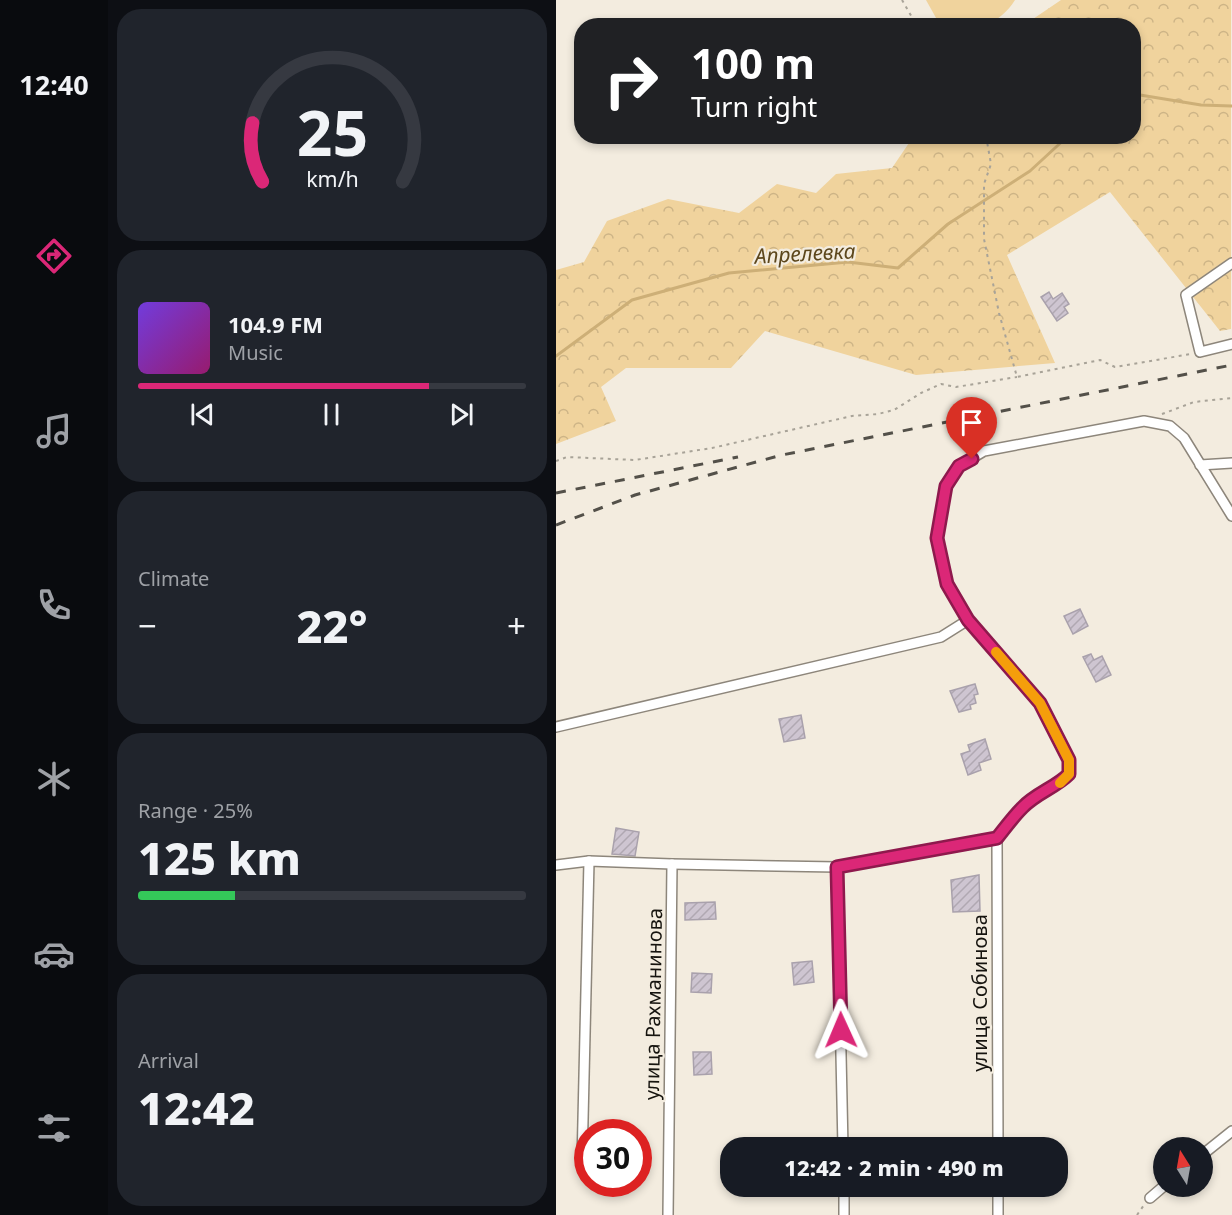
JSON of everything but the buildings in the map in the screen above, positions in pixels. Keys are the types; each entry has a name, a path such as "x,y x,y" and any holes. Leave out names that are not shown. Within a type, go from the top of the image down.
{"street":[{"path":"1231,263 1186,296 1200,352 1231,344"},
{"path":"556,865 589,861 837,867 997,838 1022,807 1044,790 1057,786 1069,774 1069,760 1040,703 968,620 947,584 937,538 946,486 959,466 984,452 1144,421 1174,428 1184,438 1231,516"},
{"path":"1200,465 1231,463"},
{"path":"556,727 941,637 968,620"},
{"name":"улица Собинова","path":"997,838 998,1137"},
{"path":"583,1119 589,861"},
{"name":"улица Рахманинова","path":"668,1215 672,864"},
{"path":"837,867 843,1137"},
{"path":"1213,1146 1231,1131"},
{"path":"844,1197 844,1215"},
{"path":"998,1197 998,1215"}],"path":[{"path":"902,0 912,18"},
{"path":"987,144 991,164 984,184 984,239 999,313 1017,377"},
{"path":"556,461 567,457 635,460 712,448 852,416 894,410 921,393 941,384 956,387 1100,360 1115,367 1200,352"},
{"path":"1144,421 1194,402 1231,398"}],"green space":[{"path":"926,0 1015,0 997,18 936,18"},
{"path":"1061,0 1231,0 1231,329 1220,331 1110,192 1007,255 1055,363 916,375 765,331 731,368 626,368 601,387 616,421 556,444 556,270 584,262 607,221 668,199 739,213 777,184 816,193 836,174 892,168 908,144 1141,144 1141,18 1034,18"}],"waterway":[{"name":"Апрелевка","path":"1141,95 1201,105 1232,106"},
{"name":"Апрелевка","path":"556,356 632,300 729,273 848,262 898,268 948,224 1030,171 1059,144"}],"railway":[{"path":"556,525 635,495 782,455 1232,365"},
{"path":"556,493 738,457"}],"slow traffic":[{"path":"996,652 1040,703 1069,760 1069,774 1060,783"}],"route":[{"path":"841,1030 837,867 997,838 1022,807 1044,790 1057,786 1069,774 1069,760 1040,703 968,620 947,584 937,538 946,486 959,466 972,459"}]}
